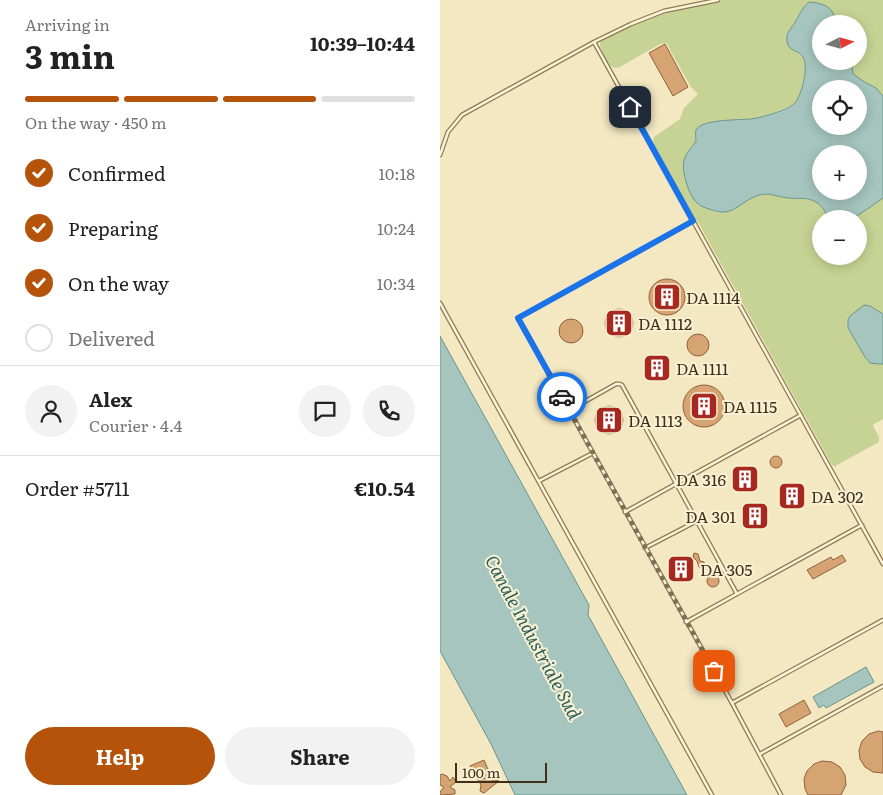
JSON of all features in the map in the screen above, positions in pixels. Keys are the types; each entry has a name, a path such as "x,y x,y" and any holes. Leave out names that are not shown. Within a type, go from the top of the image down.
{"lane":[{"path":"440,155 448,132 462,115 594,42 631,24 664,11 718,0"},
{"path":"594,42 883,564"},
{"path":"693,221 518,318 732,703 781,795"},
{"path":"440,303 712,795"},
{"path":"569,410 616,384 620,384 630,398 737,594"},
{"path":"625,512 801,415"},
{"path":"539,481 593,453"},
{"path":"645,548 697,521"},
{"path":"686,622 862,525"},
{"path":"732,703 883,620"},
{"path":"759,755 883,686"}],"green space":[{"path":"724,0 883,0 883,96 876,88 867,83 867,80 862,80 853,74 852,70 868,70 868,15 833,15 827,7 820,3 806,4 798,15 792,34 791,48 803,57 805,63 801,95 794,104 766,116 710,122 696,131 696,141 687,153 698,205 713,211 725,212 753,197 764,194 813,200 821,205 824,210 812,210 812,265 867,265 866,210 883,198 883,314 870,306 850,316 848,320 848,328 865,357 883,364 883,419 873,426 879,437 879,442 836,467 832,465 654,146 654,137 680,119 684,108 698,94 691,87 667,43 660,44 618,68 611,66 604,57 600,46 602,40 616,32 663,14"}],"water":[{"path":"809,2 818,3 828,7 834,15 812,15 812,70 852,70 853,74 862,80 812,80 812,135 867,135 867,83 876,88 883,96 883,198 866,210 823,210 816,202 812,200 810,199 767,194 752,198 725,212 714,211 702,206 691,195 686,183 683,165 685,157 696,141 696,130 699,126 713,122 761,117 794,104 800,95 804,81 805,61 801,55 789,47 787,36 802,10"},
{"path":"864,305 870,306 883,314 883,364 870,363 848,328 850,316"},
{"name":"Canale Industriale Sud","path":"440,336 589,605 588,615 687,795 515,795 491,744 440,651"},
{"path":"866,667 874,682 826,708 824,705 819,708 813,697"}],"building":[{"path":"665,44 688,87 673,96 649,53"},
{"name":"DA 1114","path":"667,279 674,280 680,284 684,290 684,304 680,310 674,314 667,315 660,314 654,310 650,304 649,297 650,290 654,284 660,280"},
{"name":"DA 1112","path":"619,309 629,313 633,323 629,333 619,337 609,333 605,323 609,313"},
{"path":"571,319 580,322 583,331 580,340 571,343 562,340 559,331 562,322"},
{"path":"698,334 706,337 709,345 706,353 698,356 690,353 687,345 690,337"},
{"name":"DA 1111","path":"653,357 661,357 668,364 668,372 661,379 653,379 646,372 646,364"},
{"name":"DA 1115","path":"708,385 716,388 722,394 725,406 722,418 716,424 700,427 692,424 686,418 683,402 686,394 692,388"},
{"name":"DA 1113","path":"609,406 619,410 623,420 619,430 609,434 599,430 595,420 599,410"},
{"path":"774,456 778,456 782,462 778,468 774,468 770,464 770,460"},
{"name":"DA 316","path":"743,473 747,473 751,479 747,485 743,485 739,481 739,477"},
{"name":"DA 302","path":"792,488 798,490 800,496 798,502 792,504 786,502 784,496 786,490"},
{"name":"DA 301","path":"755,508 763,516 755,524 747,516"},
{"path":"694,553 698,554 700,561 704,562 703,568 699,567 693,557"},
{"path":"842,555 846,561 813,579 807,570 831,557 833,560"},
{"name":"DA 305","path":"681,562 686,564 688,569 686,574 681,576 676,574 674,569 676,564"},
{"path":"711,575 715,575 719,581 715,587 711,587 707,583 707,579"},
{"path":"804,700 811,713 786,727 779,714"},
{"path":"878,731 883,732 883,773 873,772 865,767 860,759 859,750 862,741 869,734"},
{"path":"484,760 490,774 483,778 499,781 484,793 480,791 481,785 470,766"},
{"path":"822,761 832,762 840,767 845,775 846,785 841,795 808,795 804,779 807,771 814,764"},
{"path":"440,775 447,776 450,781 453,777 456,782 450,787 455,790 455,794 440,795 444,787 440,785"}],"way so far":[{"path":"562,397 714,671"}],"place":[{"name":"DA 1114","path":"667,297"},
{"name":"DA 1112","path":"619,323"},
{"name":"DA 1111","path":"657,368"},
{"name":"DA 1115","path":"704,406"},
{"name":"DA 1113","path":"609,420"},
{"name":"DA 316","path":"745,479"},
{"name":"DA 302","path":"792,496"},
{"name":"DA 301","path":"755,516"},
{"name":"DA 305","path":"681,569"}],"route":[{"path":"562,397 518,318 693,221 630,107"}]}
